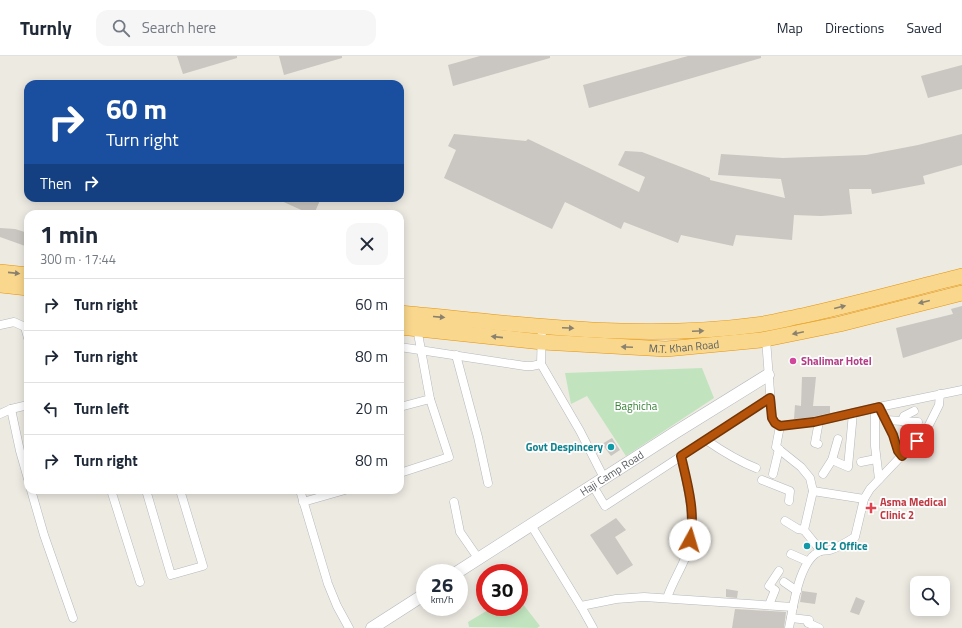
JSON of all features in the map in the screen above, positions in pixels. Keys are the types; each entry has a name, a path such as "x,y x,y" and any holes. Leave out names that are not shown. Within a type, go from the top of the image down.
{"highway":[{"path":"0,272 24,275"},
{"name":"M.T. Khan Road","path":"404,313 542,327 662,333 710,330 758,325 834,309 962,276"},
{"path":"0,286 24,288"},
{"name":"M.T. Khan Road","path":"404,327 542,342 666,349 766,339 840,324 962,293"}],"street":[{"path":"0,325 14,322 24,327"},
{"path":"542,327 541,364 580,431 604,478"},
{"path":"404,472 449,457 430,398 417,328"},
{"path":"766,339 772,418 775,423 780,426 819,421 877,407 962,390"},
{"path":"404,348 525,366 541,364"},
{"path":"456,355 478,437 488,482"},
{"name":"Haji Camp Road","path":"468,565 768,375"},
{"path":"790,628 798,584 807,561 821,551 831,550 855,537 864,498 870,489 930,425 939,405 940,394"},
{"path":"404,407 430,398"},
{"path":"593,486 605,506 770,398"},
{"path":"0,412 24,406"},
{"path":"877,407 886,420 898,451 902,456"},
{"path":"877,407 876,459 880,479"},
{"path":"12,409 24,465"},
{"path":"902,421 904,416 914,410"},
{"path":"832,460 848,467 853,413"},
{"path":"886,420 918,422"},
{"path":"818,444 815,443 819,421"},
{"path":"780,426 776,447 801,467 810,478 813,491 804,530"},
{"path":"823,474 832,460 838,439"},
{"path":"706,440 739,460 756,468"},
{"path":"773,474 779,449"},
{"path":"667,598 671,585 686,556 692,529 690,501 681,456"},
{"path":"861,462 876,459"},
{"path":"762,480 790,491 789,501"},
{"path":"813,491 864,498"},
{"path":"32,494 44,535 73,618"},
{"path":"112,494 140,582"},
{"path":"147,494 171,575 203,566 181,494"},
{"path":"301,494 328,584 337,606 349,628"},
{"path":"303,502 331,494"},
{"path":"454,502 460,532 478,558"},
{"path":"785,521 804,530 821,551"},
{"path":"531,525 593,628"},
{"path":"791,554 807,561"},
{"path":"769,605 775,590 769,586 779,571"},
{"path":"784,582 797,591"},
{"path":"581,606 616,599 644,597 793,607"},
{"path":"372,628 416,600"},
{"path":"791,618 809,620 808,624 820,628"}],"green space":[{"name":"Baghicha","path":"702,368 714,398 626,456 587,396 571,404 565,373"},
{"path":"528,611 540,626 537,628 469,627 468,622 478,616 528,616"}],"building":[{"path":"177,56 237,56 237,58 183,74"},
{"path":"279,56 342,56 342,58 284,75"},
{"path":"480,56 550,56 550,58 453,86 448,65"},
{"path":"688,56 761,56 761,58 589,108 583,85"},
{"path":"962,65 962,89 928,98 921,76"},
{"path":"454,134 526,141 528,139 639,192 645,177 618,165 625,151 642,152 710,178 710,180 785,198 781,179 718,175 721,154 783,158 866,155 918,145 962,134 962,165 923,176 925,184 872,194 871,189 849,189 852,214 821,216 794,215 792,240 736,235 733,246 681,235 678,243 624,222 621,229 565,202 552,229 444,178 456,150 448,146"},
{"path":"284,202 319,202 316,210 301,210"},
{"path":"0,228 15,229 24,232 24,246 0,237"},
{"path":"962,306 962,339 903,358 896,328 953,314 951,309"},
{"path":"802,377 816,377 813,406 830,406 830,413 794,419 795,405 801,406"},
{"name":"Govt Despincery","path":"612,438 620,450 611,456 602,444"},
{"path":"616,518 626,530 615,537 633,565 617,575 590,535"},
{"path":"726,589 738,591 737,598 726,597"},
{"path":"802,591 817,593 815,604 800,602"},
{"path":"856,597 865,601 859,615 850,612"},
{"path":"735,609 786,612 784,628 732,628"}],"place":[{"name":"Shalimar Hotel","path":"793,361"},
{"name":"Govt Despincery","path":"611,447"},
{"name":"Asma Medical Clinic 2","path":"871,508"},
{"name":"UC 2 Office","path":"807,546"}],"route":[{"path":"690,540 692,529 690,501 681,456 770,398 772,418 775,423 780,426 814,422 879,407 893,435 898,451 902,456 917,441"}]}
